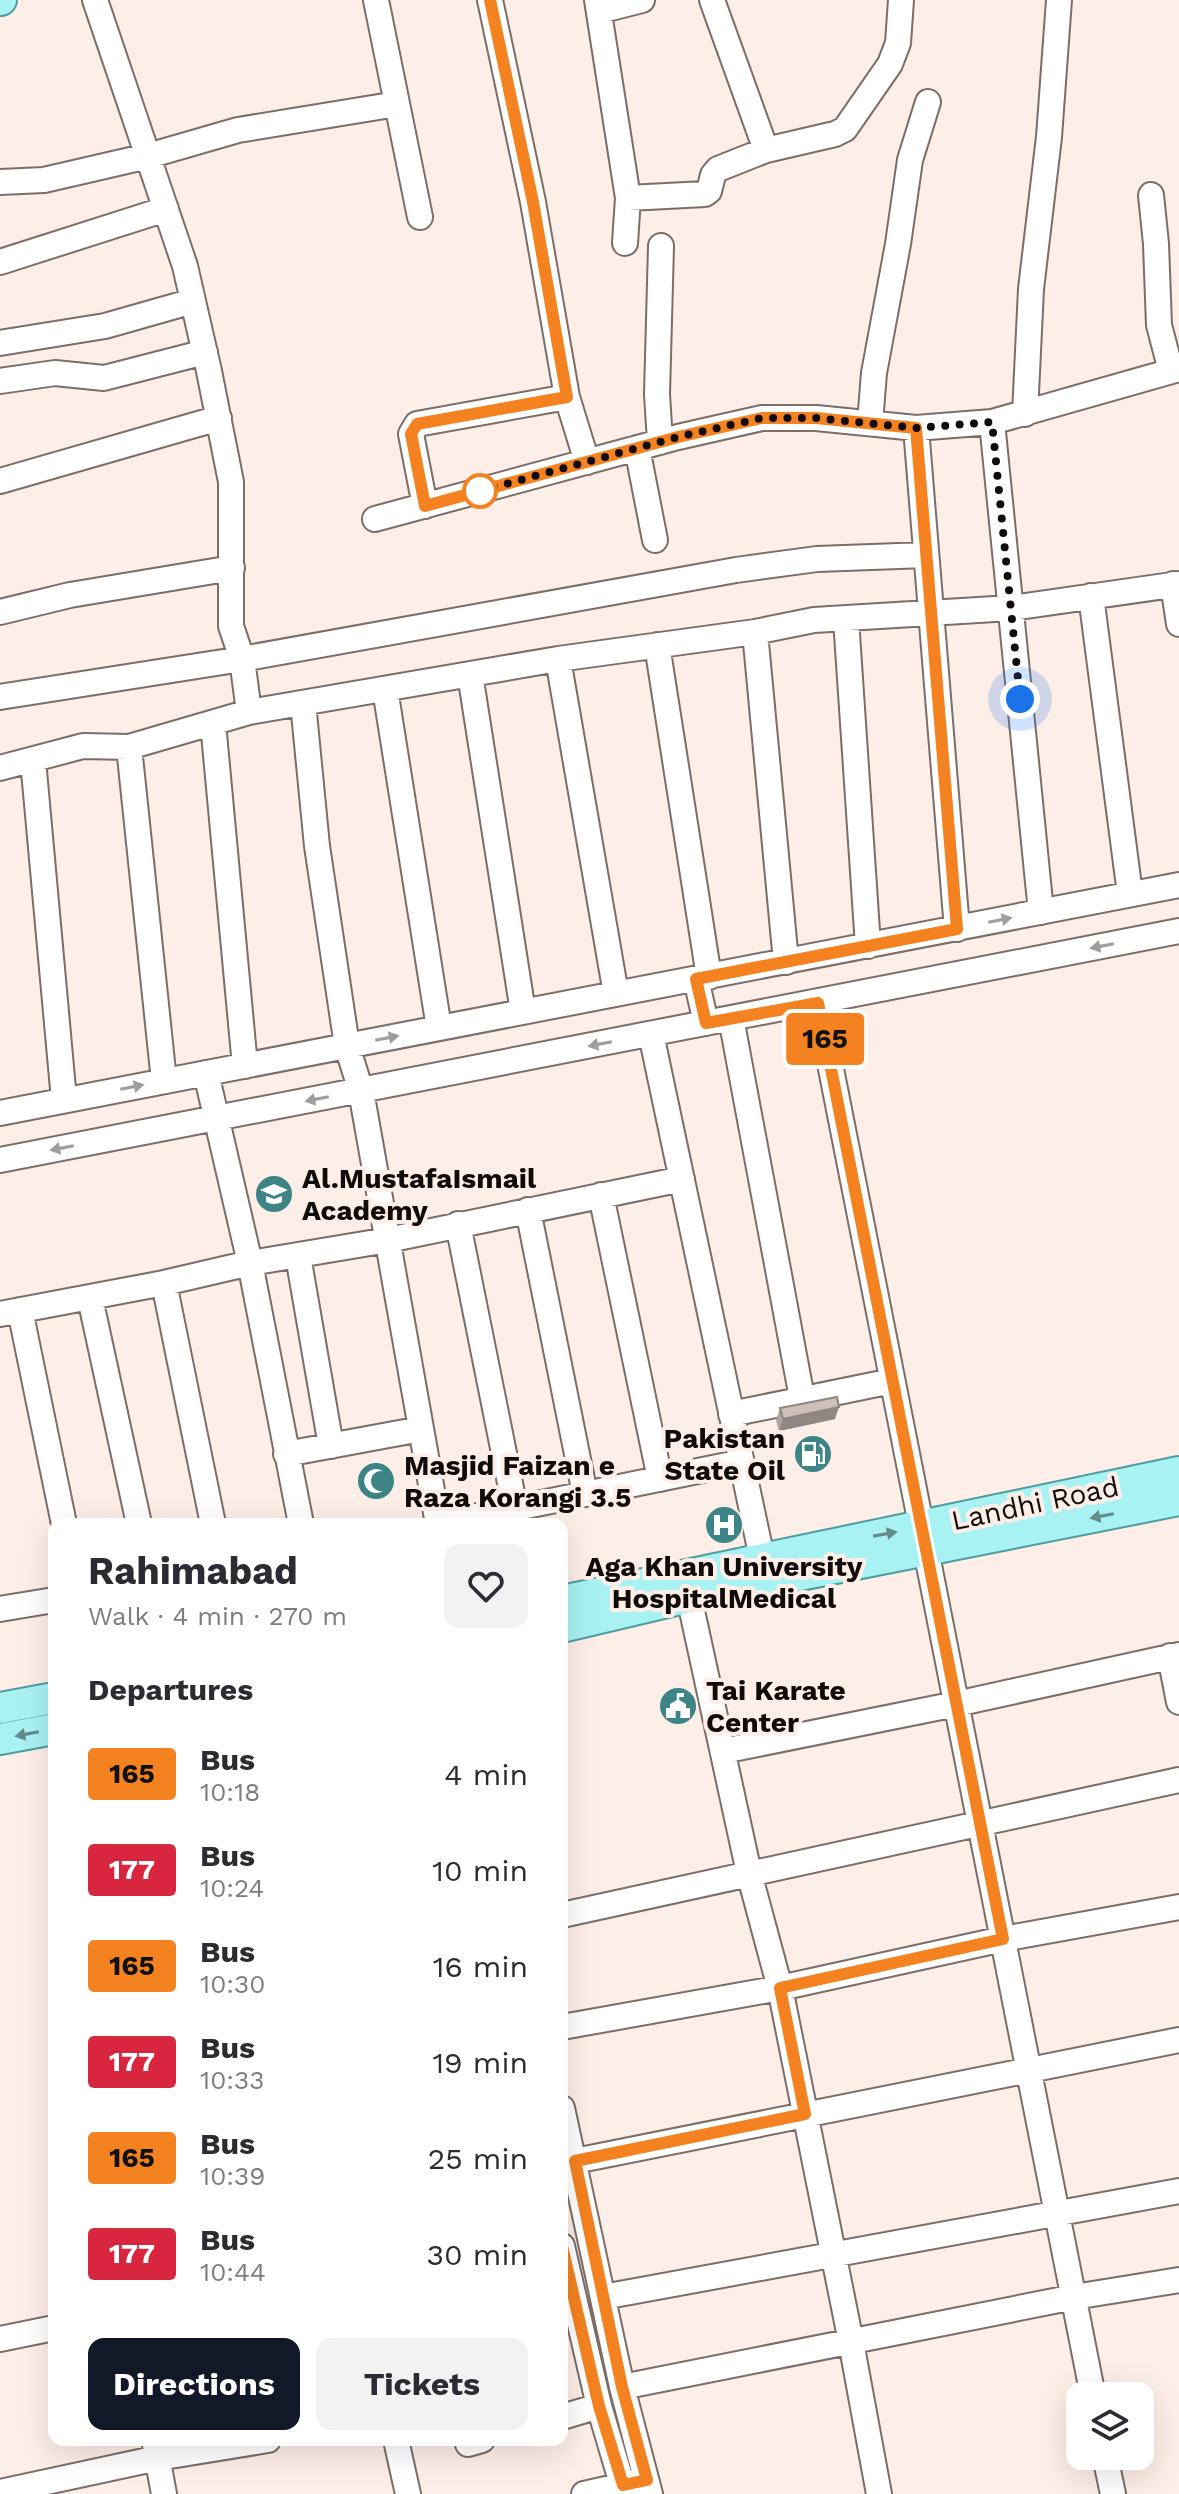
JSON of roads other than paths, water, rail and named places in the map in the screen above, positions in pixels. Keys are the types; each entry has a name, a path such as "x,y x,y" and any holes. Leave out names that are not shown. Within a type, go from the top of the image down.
{"main road":[{"name":"Landhi Road","path":"568,1626 924,1539 1179,1472"},
{"name":"Landhi Road","path":"568,1600 762,1558 924,1539 1179,1500"},
{"path":"0,1708 48,1699"},
{"path":"0,1739 48,1730"}],"street":[{"path":"95,0 185,266 205,352 231,482 231,626 242,659 249,712"},
{"path":"376,0 420,217"},
{"path":"490,0 533,202 567,397 587,462"},
{"path":"625,243 628,198 598,5 642,0"},
{"path":"712,0 766,150"},
{"path":"628,198 705,194 718,169 766,150 845,129 890,64 898,43 901,0"},
{"path":"1025,414 1031,289 1049,137 1059,0"},
{"path":"870,423 874,373 910,160 928,102"},
{"path":"0,182 44,180 148,156 238,130 397,104"},
{"path":"375,519 649,445 762,418 816,418 916,428 992,422 1175,370 1159,325 1151,195"},
{"path":"0,262 166,209"},
{"path":"655,540 649,445 657,394 661,246"},
{"path":"0,343 105,326 193,301"},
{"path":"0,381 55,373 104,378 205,352"},
{"path":"425,506 411,434 417,424 567,397"},
{"path":"0,481 219,418"},
{"path":"992,422 1041,912"},
{"path":"916,428 957,929"},
{"path":"0,697 242,659 736,570 817,559 926,555"},
{"path":"0,612 70,595 232,568"},
{"path":"0,768 83,746 129,747 249,712 558,659 755,632 814,620 1011,608 1176,584 1179,624"},
{"path":"1091,596 1130,894"},
{"path":"846,619 868,946"},
{"path":"755,632 786,962"},
{"path":"657,645 706,1023"},
{"path":"558,659 616,994"},
{"path":"470,674 523,1012"},
{"path":"385,689 439,1028"},
{"path":"303,703 317,846 347,1046 361,1091 437,1518"},
{"path":"213,723 245,1066"},
{"path":"129,747 164,1081"},
{"path":"33,760 64,1100"},
{"path":"0,1113 1179,885"},
{"path":"0,1160 1179,931"},
{"path":"818,1003 1090,2382"},
{"path":"731,1018 802,1398"},
{"path":"651,1034 762,1558"},
{"path":"206,1073 250,1263 300,1518"},
{"path":"62,1518 10,1312 250,1263 388,1240 682,1179"},
{"path":"601,1195 660,1479"},
{"path":"528,1210 585,1494"},
{"path":"458,1224 515,1508"},
{"path":"298,1256 331,1446"},
{"path":"164,1283 212,1518"},
{"path":"90,1298 138,1518"},
{"path":"731,1414 892,1381"},
{"path":"286,1454 421,1429"},
{"path":"467,1518 742,1462"},
{"path":"689,1597 749,1873 780,1988 879,2494"},
{"path":"0,1609 48,1601"},
{"path":"723,1751 1174,1656 1179,1702"},
{"path":"568,1914 1179,1780"},
{"path":"568,2026 780,1988 1003,1939 1179,1907"},
{"path":"575,2161 1179,2040"},
{"path":"568,2132 622,2387 649,2487 584,2494"},
{"path":"603,2297 1179,2191"},
{"path":"568,2272 599,2406 624,2490"},
{"path":"622,2387 1074,2297 1179,2280"},
{"path":"0,2339 48,2329"},
{"path":"568,2415 599,2406"},
{"path":"0,2492 156,2449 193,2446"},
{"path":"397,2446 408,2494"},
{"path":"156,2449 164,2494"},
{"path":"1108,2470 1113,2494"}],"place":[{"name":"Al.MustafaIsmail Academy","path":"274,1194"},
{"name":"Pakistan State Oil","path":"813,1454"},
{"name":"Masjid Faizan e Raza Korangi 3.5","path":"376,1481"},
{"name":"Aga Khan University HospitalMedical","path":"724,1525"},
{"name":"Tai Karate Center","path":"678,1706"}]}
